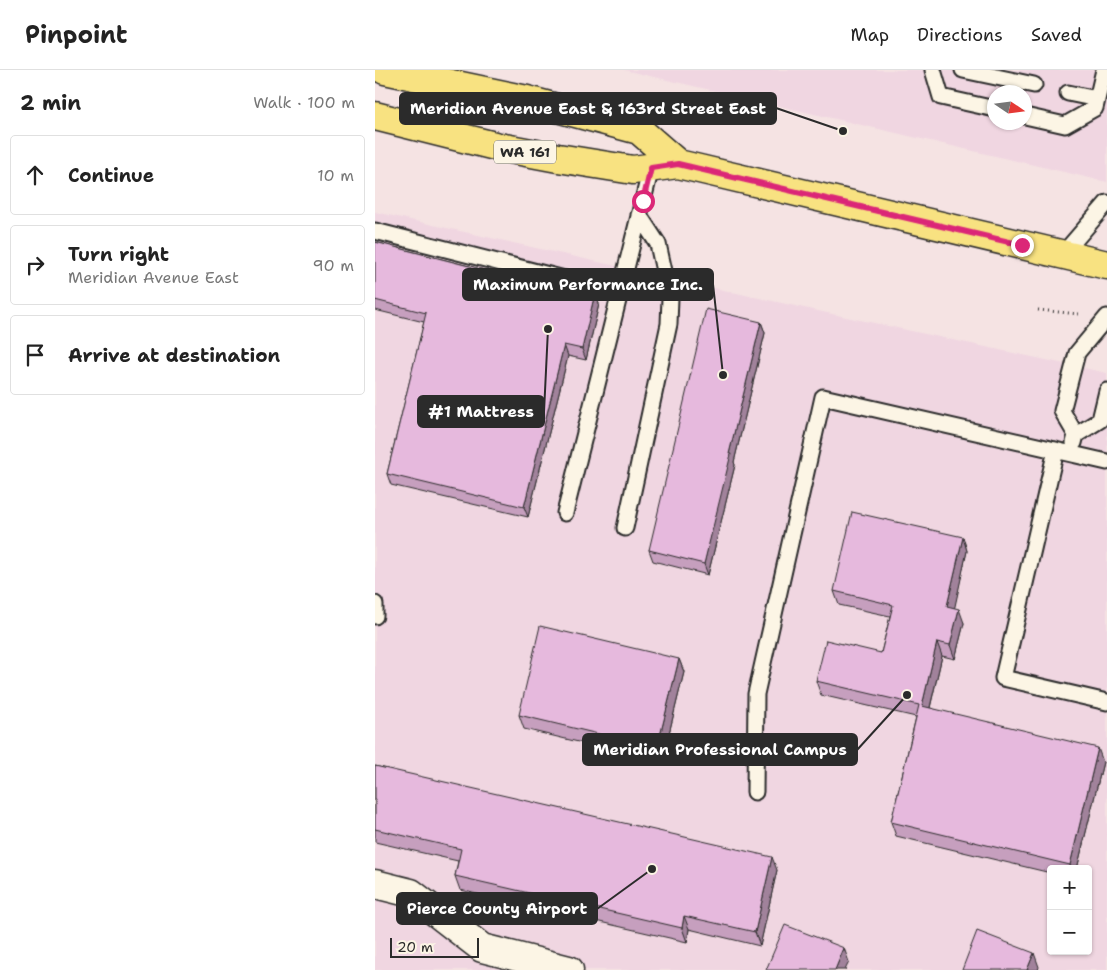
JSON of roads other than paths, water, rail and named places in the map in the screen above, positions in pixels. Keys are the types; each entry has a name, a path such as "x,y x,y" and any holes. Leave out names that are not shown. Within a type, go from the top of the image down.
{"main road":[{"name":"WA 161","path":"385,70 527,100 639,130 678,164"},
{"name":"WA 161","path":"375,118 499,147 633,170 678,164 1107,265"}],"street":[{"path":"375,884 411,893 482,948 569,970"}],"lane":[{"path":"933,70 941,97 987,107"},
{"path":"963,70 1034,85"},
{"path":"1032,118 1065,125 1095,108 1104,70"},
{"path":"1068,93 1097,99"},
{"path":"565,513 651,168"},
{"path":"1063,254 1107,202"},
{"path":"625,528 669,324 670,298 658,244 639,215"},
{"path":"375,231 620,293"},
{"path":"1076,435 1062,411 1077,353 1107,317"},
{"path":"1107,391 1100,420 1076,435 1063,452 1003,678 1107,702"},
{"path":"755,792 756,694 823,397 1107,462"},
{"path":"375,604 375,616"}],"place":[{"name":"Meridian Avenue East & 163rd Street East","path":"843,131"},
{"name":"#1 Mattress","path":"548,329"},
{"name":"Maximum Performance Inc.","path":"723,375"},
{"name":"Meridian Professional Campus","path":"907,695"},
{"name":"Pierce County Airport","path":"652,869"}]}
